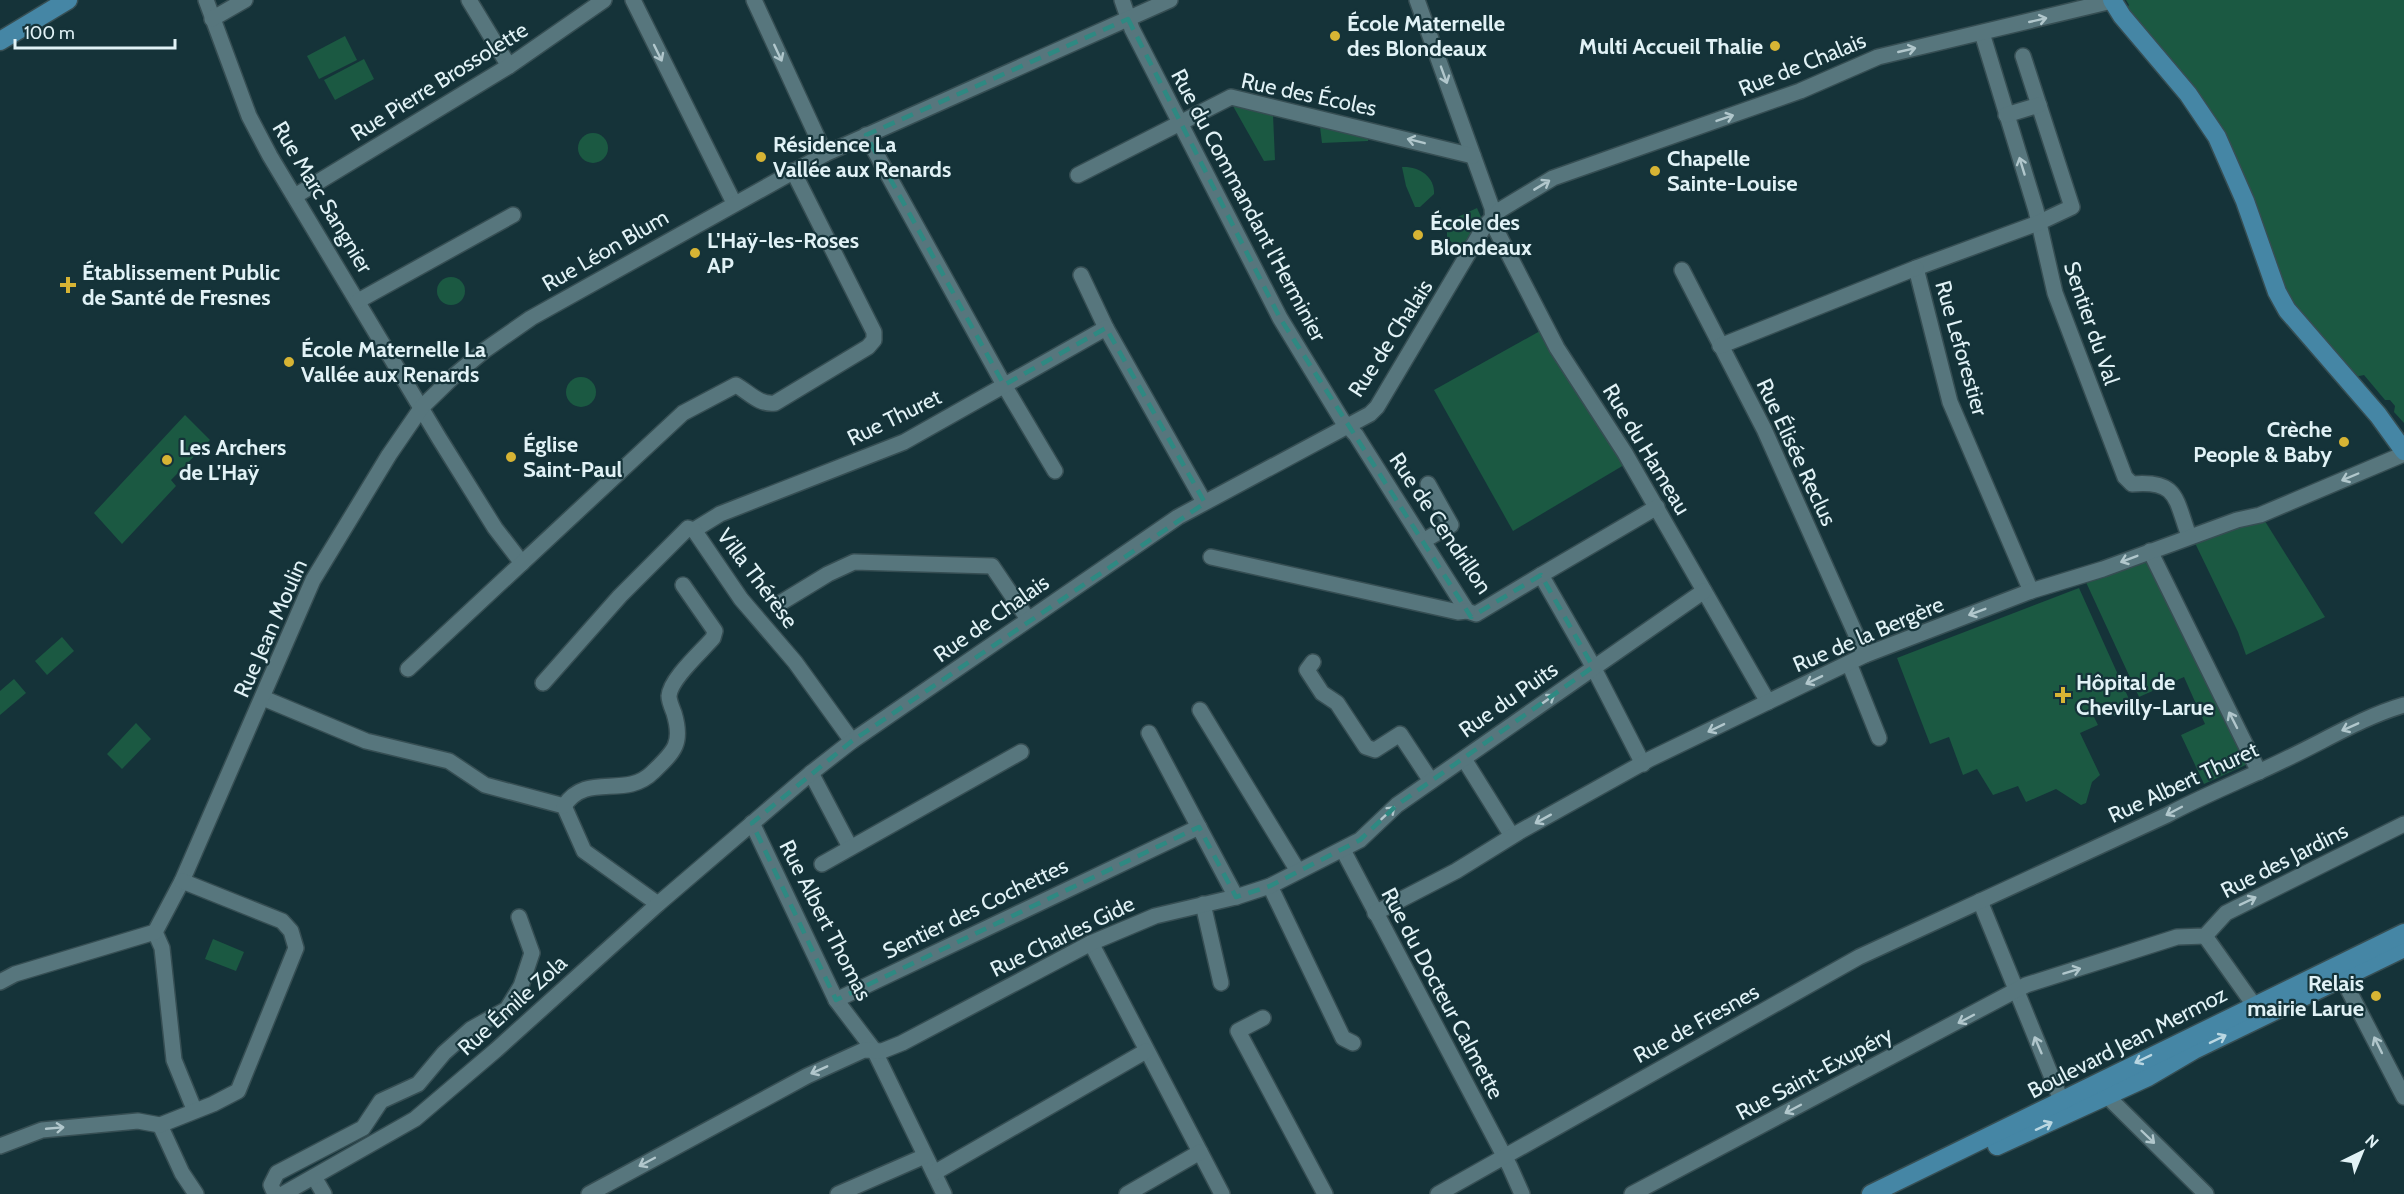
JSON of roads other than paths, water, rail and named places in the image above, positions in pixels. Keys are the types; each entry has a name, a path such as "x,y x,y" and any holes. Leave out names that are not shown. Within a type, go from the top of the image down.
{"main road":[{"path":"0,41 68,0"},
{"path":"2112,0 2121,16 2198,107 2217,137 2245,201 2277,292 2287,310 2378,415 2404,452"},
{"name":"Boulevard Jean Mermoz","path":"1871,1194 2036,1114 2108,1096 2340,971 2404,933"},
{"name":"Boulevard Jean Mermoz","path":"1895,1194 2064,1107 2113,1074 2254,1005 2404,948"}],"street":[{"name":"Rue Marc Sangnier","path":"206,0 249,116 495,528 522,563"},
{"path":"212,19 245,0"},
{"path":"469,0 509,66"},
{"name":"Rue Pierre Brossolette","path":"295,196 509,66 604,0"},
{"path":"633,0 734,203"},
{"path":"754,0 825,154"},
{"name":"Rue du Commandant l'Herminier","path":"1122,0 1128,19 1178,123 1280,318 1347,426"},
{"name":"Rue Léon Blum","path":"422,407 485,350 531,318 734,203 825,154 1170,0"},
{"name":"Rue du Hameau","path":"1418,0 1492,208 1493,224 1557,348 1657,507 1768,702"},
{"name":"Rue de Chalais","path":"752,823 852,741 1204,502 1347,426 1377,407 1492,216 1553,178 1800,91 1878,57 2112,0"},
{"path":"1982,33 2038,223 2072,207 2023,56"},
{"name":"Rue des Écoles","path":"1078,175 1231,97 1473,156"},
{"path":"2006,115 2038,105"},
{"path":"866,135 1004,385 1055,471"},
{"path":"408,669 584,508 682,413 736,385 767,404 776,403 868,346 874,340 874,332 793,171"},
{"path":"358,301 513,215"},
{"name":"Rue Leforestier","path":"2031,591 1950,402 1916,268 2038,223"},
{"name":"Sentier du Val","path":"2038,223 2055,293 2125,477 2132,484 2154,482 2164,485 2171,492 2189,536"},
{"path":"1720,346 1916,268"},
{"name":"Rue Élisée Reclus","path":"1682,270 1764,429 1865,655"},
{"path":"1081,275 1106,328 1204,502"},
{"name":"Rue Thuret","path":"694,530 720,514 904,442 1106,328"},
{"name":"Rue Jean Moulin","path":"155,932 182,881 313,580 389,455 422,407"},
{"name":"Rue de Cendrillon","path":"1347,426 1356,435 1467,610 1476,614 1541,575"},
{"name":"Rue de la Bergère","path":"1375,913 1456,871 1512,836 1642,764 1865,655 2031,591 2103,569 2189,536 2260,515 2404,452"},
{"path":"1423,541 1451,525 1428,484"},
{"path":"1642,764 1593,667 1541,575 1657,507"},
{"name":"Villa Thérèse","path":"543,683 620,596 688,528 694,530 741,599 795,662 852,741"},
{"path":"2150,551 2259,772"},
{"path":"1211,557 1458,612 1467,610"},
{"path":"782,602 828,573 854,562 992,566 1029,619"},
{"path":"564,806 571,795 594,785 624,787 640,782 652,773 679,743 679,730 669,697 672,684 713,638 715,631 683,585"},
{"name":"Rue du Puits","path":"1343,850 1360,840 1397,805 1704,591"},
{"path":"1313,662 1307,670 1322,693 1337,703 1366,747 1375,750 1400,734 1431,781"},
{"path":"1849,663 1880,738"},
{"path":"263,698 366,741 449,761 485,785 564,806"},
{"name":"Rue Albert Thuret","path":"1980,901 2167,815 2203,795 2259,772 2333,734 2404,705"},
{"path":"1200,710 1298,871"},
{"path":"1149,734 1236,897"},
{"path":"822,864 1021,752"},
{"path":"1464,759 1512,836"},
{"path":"811,773 850,847"},
{"path":"564,806 584,851 658,904"},
{"name":"Rue Émile Zola","path":"283,1194 416,1119 752,823"},
{"name":"Rue Albert Thomas","path":"752,823 836,1000 874,1050 944,1194"},
{"name":"Rue des Jardins","path":"2205,936 2226,913 2404,824"},
{"name":"Sentier des Cochettes","path":"836,1000 1199,827"},
{"name":"Rue Charles Gide","path":"589,1194 807,1076 864,1050 882,1051 902,1043 1091,943 1155,916 1236,897 1270,886 1343,850"},
{"name":"Rue du Docteur Calmette","path":"1343,850 1522,1194"},
{"path":"0,1146 42,1130 138,1121 160,1125 213,1104 238,1091 296,948 291,931 282,921 182,881"},
{"path":"1270,886 1343,1038 1353,1043"},
{"path":"1980,901 2064,1107"},
{"name":"Rue de Fresnes","path":"1438,1194 1859,957 1980,901"},
{"path":"1203,904 1221,983"},
{"path":"275,1194 272,1185 277,1173 363,1128 381,1101 418,1084 444,1053 471,1029 507,1009 521,986 532,953 519,916"},
{"path":"0,982 15,974 155,932 162,948 168,1024 174,1060 194,1110"},
{"path":"2017,990 2177,937 2205,936 2254,1005"},
{"path":"1091,943 1222,1194"},
{"path":"2340,971 2404,1097"},
{"name":"Rue Saint-Exupéry","path":"1632,1194 2017,990"},
{"path":"1263,1018 1238,1031 1325,1194"},
{"path":"934,1173 1146,1051"},
{"path":"2113,1074 2108,1096 2206,1194"},
{"path":"160,1125 182,1173 196,1194"},
{"path":"1127,1194 1200,1152"},
{"path":"838,1194 925,1156"},
{"path":"314,1177 324,1194"}],"place":[{"name":"École Maternelle des Blondeaux","path":"1335,36"},
{"name":"Multi Accueil Thalie","path":"1775,46"},
{"name":"Résidence La Vallée aux Renards","path":"761,157"},
{"name":"Chapelle Sainte-Louise","path":"1655,171"},
{"name":"École des Blondeaux","path":"1418,235"},
{"name":"L'Haÿ-les-Roses AP","path":"695,253"},
{"name":"Établissement Public de Santé de Fresnes","path":"68,285"},
{"name":"École Maternelle La Vallée aux Renards","path":"289,362"},
{"name":"Crèche People & Baby","path":"2344,442"},
{"name":"Église Saint-Paul","path":"511,457"},
{"name":"Les Archers de L'Haÿ","path":"167,460"},
{"name":"Hôpital de Chevilly-Larue","path":"2063,695"},
{"name":"Relais mairie Larue","path":"2376,996"}]}
